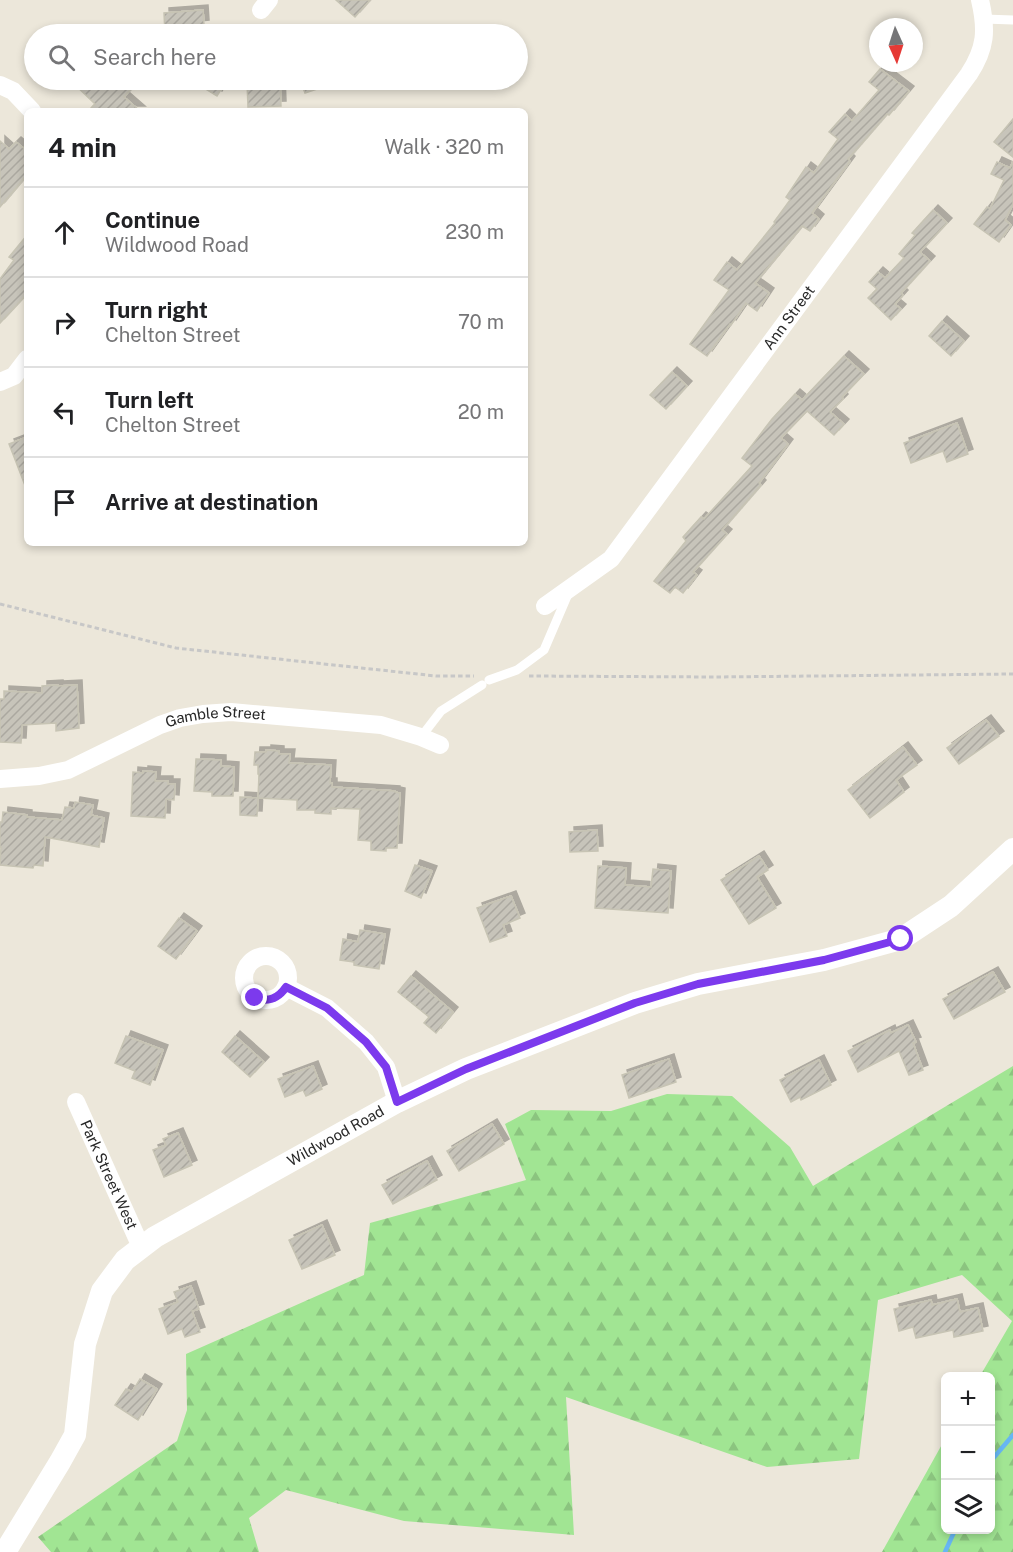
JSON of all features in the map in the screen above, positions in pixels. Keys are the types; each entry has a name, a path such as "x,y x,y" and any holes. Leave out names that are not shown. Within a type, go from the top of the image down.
{"street":[{"name":"Ann Street","path":"544,606 611,559 969,74 981,53 984,41 984,19 980,0"},
{"path":"0,85 13,91 29,108"},
{"path":"0,382 14,376 24,363"},
{"name":"Gamble Street","path":"0,779 39,776 68,770 160,725 180,718 203,714 231,712 381,725 440,745"},
{"name":"Wildwood Road","path":"5,1552 75,1435 85,1344 102,1291 125,1260 154,1237 397,1102 466,1069 635,1003 698,984 824,960 901,939 951,906 1013,849"},
{"path":"286,987 327,1008 366,1042 386,1067 397,1102"},
{"name":"Park Street West","path":"76,1102 141,1247"}],"lane":[{"path":"984,19 1013,20"},
{"path":"421,737 441,711 486,682 517,670 544,650 570,589"}],"green space":[{"path":"1013,1066 1013,1552 882,1552 941,1446 941,1534 995,1534 995,1372 982,1372 1012,1321 962,1275 878,1300 859,1459 767,1467 566,1397 574,1535 404,1521 286,1490 249,1518 259,1552 51,1552 38,1537 177,1441 187,1410 186,1354 364,1275 370,1223 526,1180 505,1124 531,1110 611,1111 667,1094 732,1096 790,1147 813,1186"}],"building":[{"path":"336,0 370,0 355,17"},
{"path":"203,10 204,24 165,24 164,13"},
{"path":"877,72 884,72 909,91 848,159 850,161 812,213 819,219 810,231 802,226 755,283 769,293 757,311 746,303 707,356 690,344 729,290 714,280 727,262 737,270 775,223 790,200 786,197 806,167 814,173 838,139 829,132 845,114 852,121 879,90 869,82"},
{"path":"80,90 130,90 124,97 137,108 91,108 95,104"},
{"path":"207,90 221,90 217,96"},
{"path":"247,90 280,90 281,106 248,107"},
{"path":"1013,119 1013,157 994,142"},
{"path":"0,141 9,149 16,142 24,149 24,179 0,207"},
{"path":"1013,161 1013,204 1005,220 1011,225 999,242 974,224 987,207 990,209 1004,180 991,174 997,162 1010,168"},
{"path":"933,210 947,223 920,252 930,261 901,293 903,295 895,304 901,309 891,320 868,298 877,289 869,282 878,272 885,278 904,258 899,254 915,235 912,233"},
{"path":"24,239 24,297 0,323 0,279 14,260 9,257"},
{"path":"942,321 964,341 951,356 929,336"},
{"path":"844,356 864,374 830,412 844,424 834,435 807,411 781,438 788,444 759,483 761,485 722,530 727,534 693,572 697,575 683,593 675,587 670,593 654,581 686,541 683,537 701,517 704,519 752,466 742,458 772,419 795,394 802,400"},
{"path":"672,372 687,386 666,409 650,395"},
{"path":"957,423 968,454 947,462 943,451 911,463 904,443"},
{"path":"24,438 24,483 9,444"},
{"path":"77,685 79,728 56,731 56,723 22,725 21,743 0,742 0,699 4,699 4,691 42,693 42,686"},
{"path":"986,720 999,736 959,764 947,748"},
{"path":"903,747 917,765 896,780 904,792 870,818 848,790"},
{"path":"266,750 279,751 279,754 290,754 289,763 331,765 330,783 332,787 400,793 397,848 386,848 386,851 371,850 371,841 358,840 360,809 331,808 331,814 315,813 315,810 297,810 297,800 258,798 259,774 258,765 254,765 255,752 266,752"},
{"path":"196,759 221,760 221,766 234,767 233,796 212,796 212,792 194,791"},
{"path":"143,771 156,772 155,781 168,781 168,784 175,784 174,800 166,799 165,818 131,816 133,772 143,773"},
{"path":"240,797 258,798 257,816 240,815"},
{"path":"75,802 93,805 91,815 104,818 99,847 45,837 43,866 34,865 33,868 0,865 0,822 2,822 3,812 62,820 65,807 74,808"},
{"path":"597,830 598,851 570,852 569,832"},
{"path":"759,856 768,870 757,877 776,908 749,924 721,880"},
{"path":"415,865 432,871 421,898 405,891"},
{"path":"598,866 626,868 625,885 651,887 653,869 671,871 668,913 595,908"},
{"path":"511,896 520,918 503,925 507,936 490,942 477,908"},
{"path":"179,918 197,931 176,959 158,946"},
{"path":"360,930 385,934 379,969 340,960 343,939 358,942"},
{"path":"993,972 1005,992 954,1019 943,999"},
{"path":"411,976 453,1012 436,1033 424,1023 429,1017 398,992"},
{"path":"908,1025 916,1042 913,1043 923,1070 909,1075 899,1051 858,1072 848,1051 890,1030 891,1033"},
{"path":"126,1036 163,1050 150,1085 132,1078 135,1071 115,1063"},
{"path":"235,1036 264,1062 250,1077 222,1052"},
{"path":"669,1059 676,1082 629,1098 622,1075"},
{"path":"819,1060 831,1085 801,1100 800,1097 791,1102 780,1080"},
{"path":"313,1066 322,1089 306,1096 303,1090 285,1097 278,1079"},
{"path":"492,1124 504,1144 459,1171 447,1151"},
{"path":"178,1133 192,1165 164,1177 153,1150 166,1145 163,1139"},
{"path":"427,1161 437,1180 393,1204 382,1185"},
{"path":"322,1225 335,1255 302,1269 289,1240"},
{"path":"191,1286 199,1309 192,1311 200,1332 185,1337 182,1329 168,1334 159,1309 178,1302 174,1292"},
{"path":"957,1299 960,1312 978,1308 983,1331 954,1337 953,1330 916,1338 913,1327 899,1331 894,1309 931,1300 932,1305"},
{"path":"140,1379 157,1389 138,1420 115,1405 126,1389 132,1392"}],"waterway":[{"path":"995,1456 1013,1435"},
{"path":"945,1552 953,1534"}],"route":[{"path":"255,998 269,1000 282,993 286,987 327,1008 366,1042 386,1067 397,1102 466,1069 635,1003 698,984 824,960 901,939"}]}
